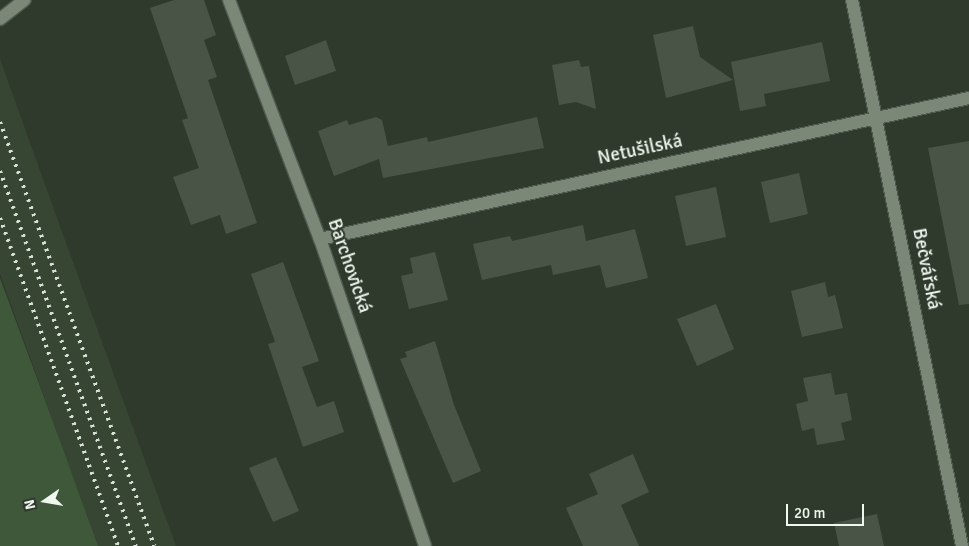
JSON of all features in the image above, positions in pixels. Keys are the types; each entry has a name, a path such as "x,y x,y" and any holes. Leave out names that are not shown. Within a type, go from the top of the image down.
{"street":[{"path":"0,18 24,0"},
{"name":"Barchovická","path":"229,0 320,239 425,546"},
{"name":"Bečvářská","path":"852,0 962,546"},
{"name":"Netušilská","path":"320,239 969,98"}],"shaded area":[{"path":"0,59 176,546 98,546 0,274"},
{"path":"0,278 62,446 98,546 0,546"}],"building":[{"path":"174,0 204,0 216,35 204,40 217,77 208,80 257,223 226,234 220,215 191,225 173,177 199,168 182,120 188,118 150,8"},
{"path":"693,26 700,57 733,80 666,98 653,35"},
{"path":"326,40 336,71 295,85 285,56"},
{"path":"822,42 830,81 764,94 766,106 740,111 731,62"},
{"path":"579,60 581,67 589,66 596,109 576,102 559,105 552,65"},
{"path":"376,117 382,120 388,146 427,137 428,142 537,117 544,148 383,178 379,159 334,176 318,131 347,120 349,125"},
{"path":"969,141 969,304 959,305 928,148"},
{"path":"799,173 808,214 770,223 761,182"},
{"path":"716,187 726,237 686,246 675,196"},
{"path":"583,225 586,241 635,229 648,278 606,288 600,265 553,275 551,265 482,280 473,244 510,236 512,241"},
{"path":"435,252 448,300 409,309 401,276 413,273 410,258"},
{"path":"283,262 319,361 302,367 317,407 334,401 344,432 303,447 268,344 275,342 251,274"},
{"path":"825,282 828,297 835,295 843,328 802,337 791,291"},
{"path":"716,304 734,349 697,366 677,319"},
{"path":"435,341 454,405 481,471 453,483 400,359 407,357 405,352"},
{"path":"831,373 835,395 847,393 852,420 841,423 845,440 817,445 814,428 802,431 796,404 808,401 803,378"},
{"path":"633,454 649,492 621,505 639,546 583,546 566,508 598,494 589,474"},
{"path":"276,457 299,511 273,522 249,468"},
{"path":"877,514 884,546 839,546 834,523"}],"railway":[{"path":"0,122 154,546"},
{"path":"0,171 136,546"},
{"path":"0,218 118,546"}]}
